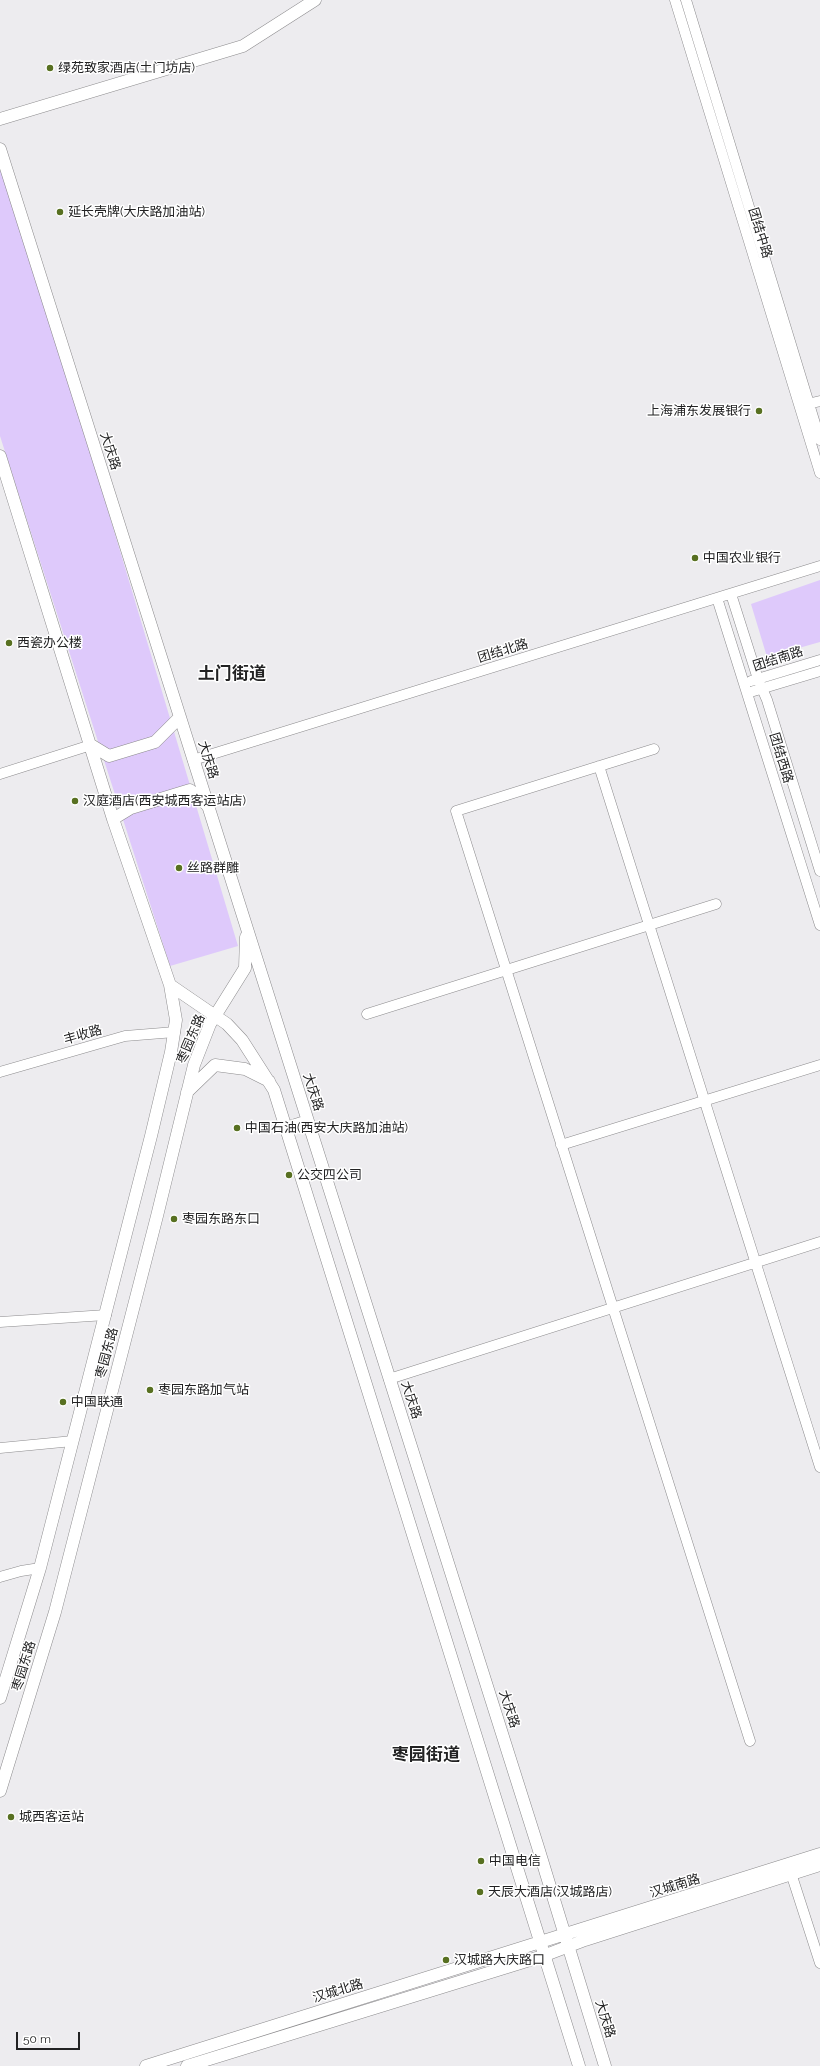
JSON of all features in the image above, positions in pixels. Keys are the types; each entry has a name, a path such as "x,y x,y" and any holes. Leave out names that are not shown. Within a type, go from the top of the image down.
{"main road":[{"path":"0,119 243,46 315,0"},
{"name":"大庆路","path":"0,150 308,1121 604,2066"},
{"path":"0,456 113,819 170,985 216,1015 242,1040 270,1082 286,1128 543,1956 579,2066"},
{"path":"91,745 108,756 155,742 180,717"},
{"path":"113,819 131,808 190,790 208,806"},
{"name":"枣园东路","path":"0,1791 55,1612 157,1216 194,1065 210,1024 245,968 246,928"},
{"name":"枣园东路","path":"0,1698 40,1568 151,1136 175,1032 176,1020 170,985"},
{"path":"187,1093 215,1065 245,1069 270,1082"},
{"path":"286,1128 308,1121"},
{"name":"汉城南路","path":"789,1870 820,1854"},
{"name":"汉城南路","path":"543,1956 566,1941 789,1870 820,1865"},
{"name":"汉城南路","path":"539,1942 566,1941"},
{"name":"汉城北路","path":"146,2066 539,1942"},
{"name":"汉城北路","path":"187,2066 543,1956"}],"street":[{"name":"团结中路","path":"675,0 804,405 820,440"},
{"name":"团结中路","path":"686,0 804,405 820,473"},
{"path":"804,405 820,400"},
{"name":"团结北路","path":"193,760 820,566"},
{"name":"团结西路","path":"731,594 820,871"},
{"name":"团结西路","path":"717,598 820,925"},
{"name":"团结南路","path":"760,684 820,660"},
{"name":"团结南路","path":"745,688 820,670"},
{"path":"0,774 91,745"},
{"path":"654,749 456,811 750,1741"},
{"path":"599,766 705,1101 754,1263 820,1467"},
{"path":"367,1014 716,904"},
{"name":"丰收路","path":"0,1072 126,1036 175,1032"},
{"path":"561,1145 820,1065"},
{"path":"389,1379 820,1242"},
{"path":"0,1322 106,1315"},
{"path":"0,1448 73,1441"},
{"path":"0,1578 21,1571 40,1568"},
{"path":"789,1870 820,1962"}],"shaded area":[{"path":"0,149 238,946 170,966 0,436"},
{"path":"820,580 820,642 767,657 751,604"}],"place":[{"name":"绿苑致家酒店(土门坊店)","path":"50,68"},
{"name":"延长壳牌(大庆路加油站)","path":"60,212"},
{"name":"上海浦东发展银行","path":"759,411"},
{"name":"中国农业银行","path":"695,558"},
{"name":"西瓷办公楼","path":"9,643"},
{"name":"汉庭酒店(西安城西客运站店)","path":"75,801"},
{"name":"丝路群雕","path":"179,868"},
{"name":"中国石油(西安大庆路加油站)","path":"237,1128"},
{"name":"公交四公司","path":"289,1175"},
{"name":"枣园东路东口","path":"174,1219"},
{"name":"枣园东路加气站","path":"150,1390"},
{"name":"中国联通","path":"63,1402"},
{"name":"城西客运站","path":"11,1817"},
{"name":"中国电信","path":"481,1861"},
{"name":"天辰大酒店(汉城路店)","path":"480,1892"},
{"name":"汉城路大庆路口","path":"446,1960"}],"district":[{"name":"土门街道","path":"232,674"},
{"name":"枣园街道","path":"426,1755"}]}
